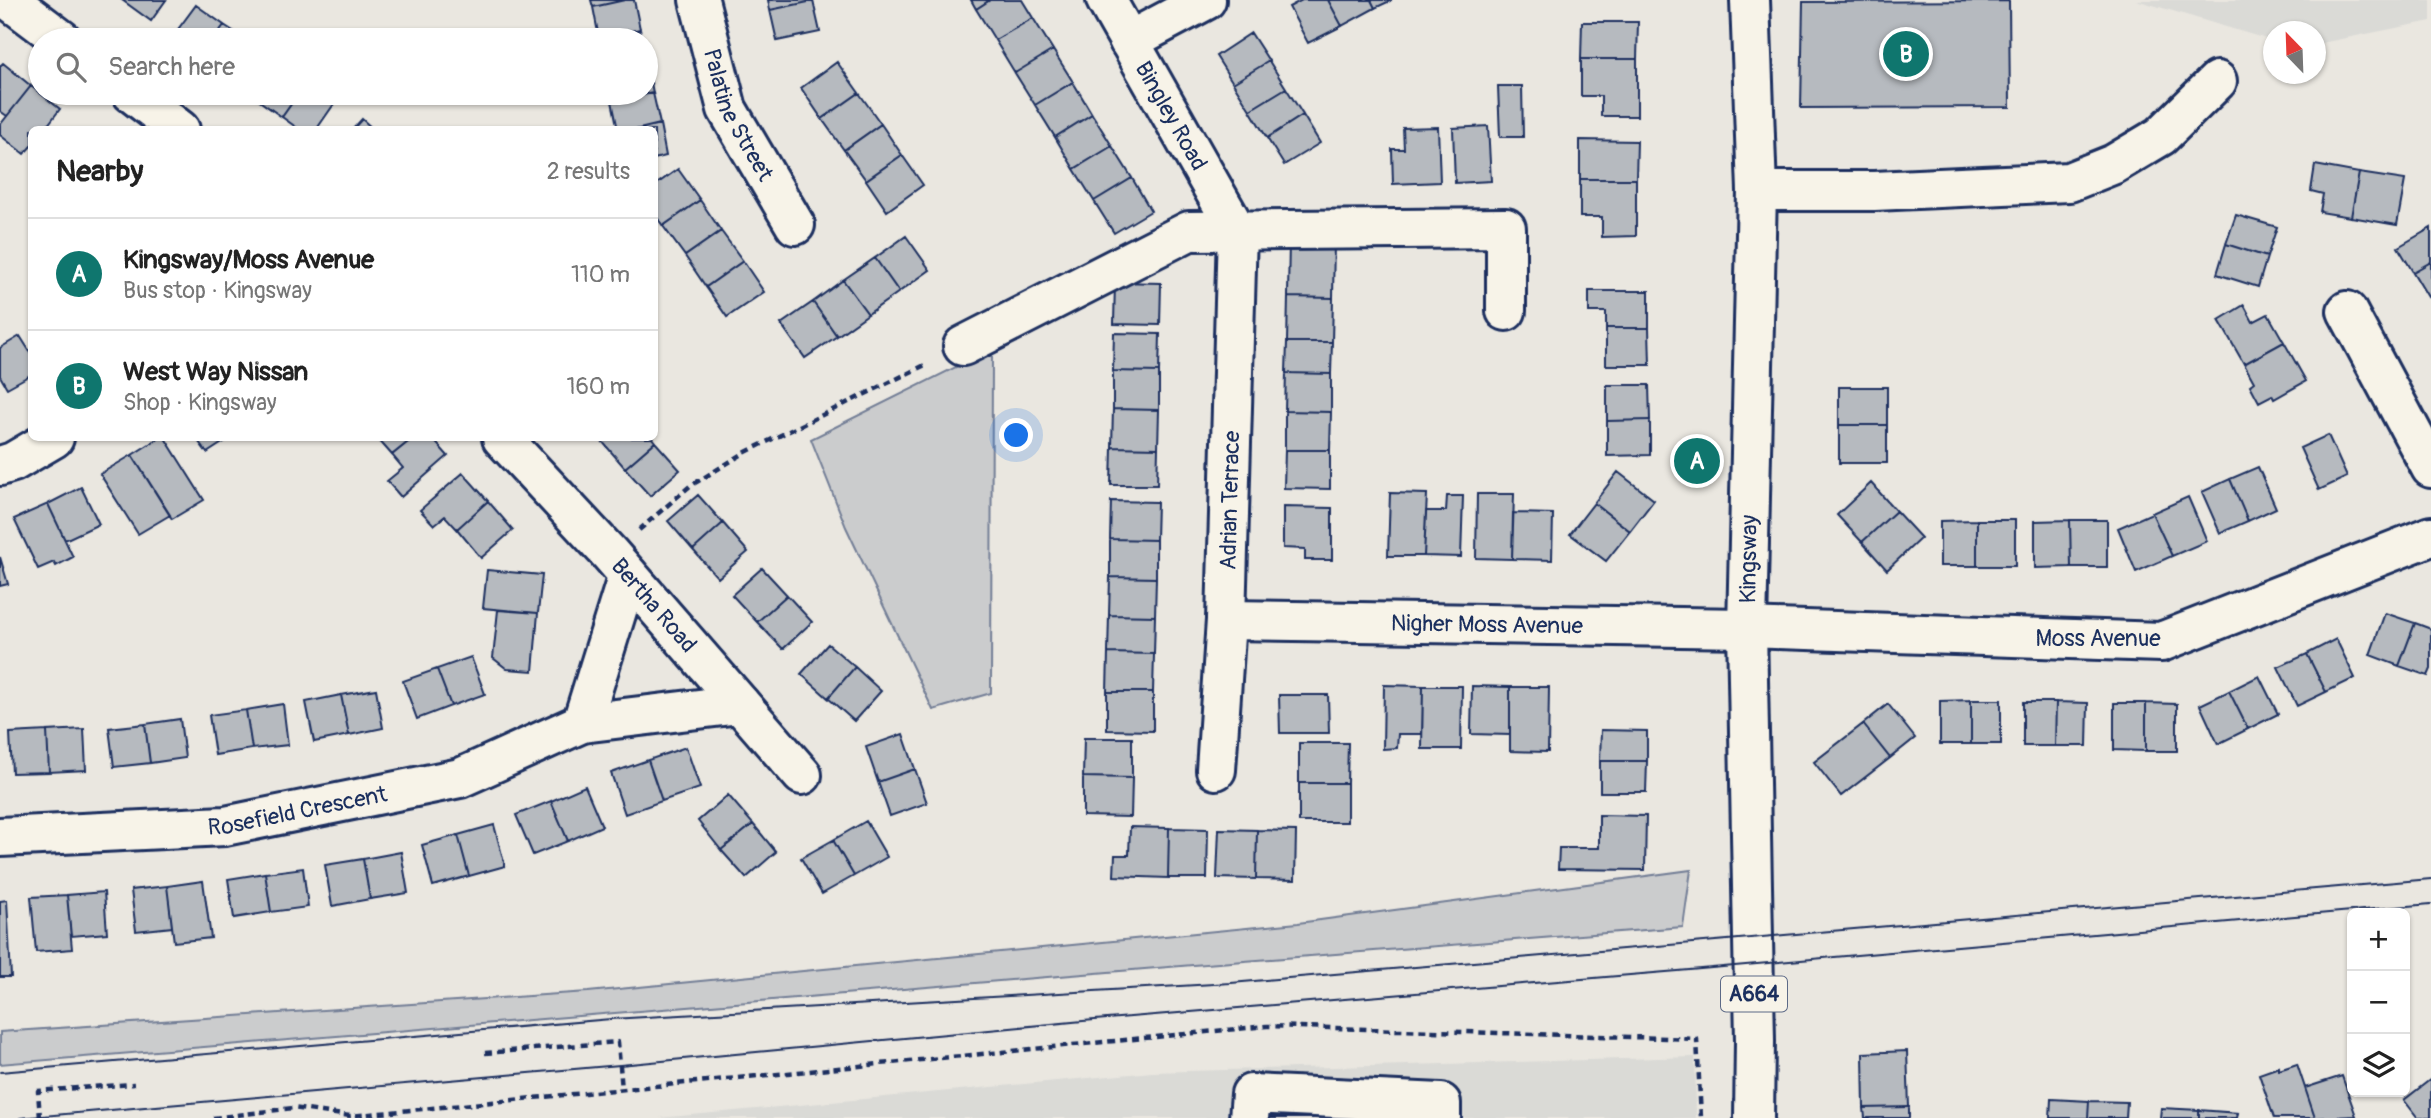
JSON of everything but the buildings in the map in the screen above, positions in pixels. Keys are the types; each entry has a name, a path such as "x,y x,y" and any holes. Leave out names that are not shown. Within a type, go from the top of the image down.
{"street":[{"path":"9,0 46,28"},
{"name":"Palatine Street","path":"699,0 727,110 795,225"},
{"name":"Bingley Road","path":"1106,0 1237,231"},
{"path":"1129,41 1206,0"},
{"name":"Kingsway","path":"1750,0 1757,191 1747,628 1754,1118"},
{"path":"1757,191 1874,191 2069,183 2114,164 2161,136 2217,80"},
{"path":"148,105 175,126"},
{"path":"962,346 1189,231 1506,228 1506,311"},
{"name":"Adrian Terrace","path":"1216,770 1226,620 1237,231"},
{"path":"2347,311 2431,468"},
{"path":"0,466 13,462 49,441"},
{"name":"Bertha Road","path":"505,441 619,565 802,775"},
{"name":"Moss Avenue","path":"1747,628 2161,642 2431,536"},
{"path":"582,723 619,565"},
{"name":"Nigher Moss Avenue","path":"1226,620 1747,628"},
{"name":"Rosefield Crescent","path":"0,837 225,826 460,778 582,723 740,704"},
{"path":"1250,1118 1251,1094 1441,1103 1441,1118"}],"path":[{"path":"619,565 690,486 746,452 962,346"},
{"path":"213,1118 293,1108 350,1116 1267,1026 1697,1039 1701,1118"},
{"path":"485,1054 618,1042 622,1090"},
{"path":"40,1118 38,1091 134,1084"}],"shaded area":[{"path":"2136,0 2431,0 2431,21 2326,42 2326,21 2263,21 2263,38"},
{"path":"992,349 991,693 933,710 846,527 811,439"},
{"path":"1691,870 1683,927 0,1064 0,1032 588,992 1298,923"},
{"path":"1695,1057 1696,1118 659,1118 1152,1072"}],"tram line":[{"path":"0,1072 611,1019 1231,983 2431,879"},
{"path":"20,1118 1083,1021 2431,904"}],"place":[{"name":"West Way Nissan","path":"1906,54"},
{"name":"Kingsway/Moss Avenue","path":"1697,461"}]}
